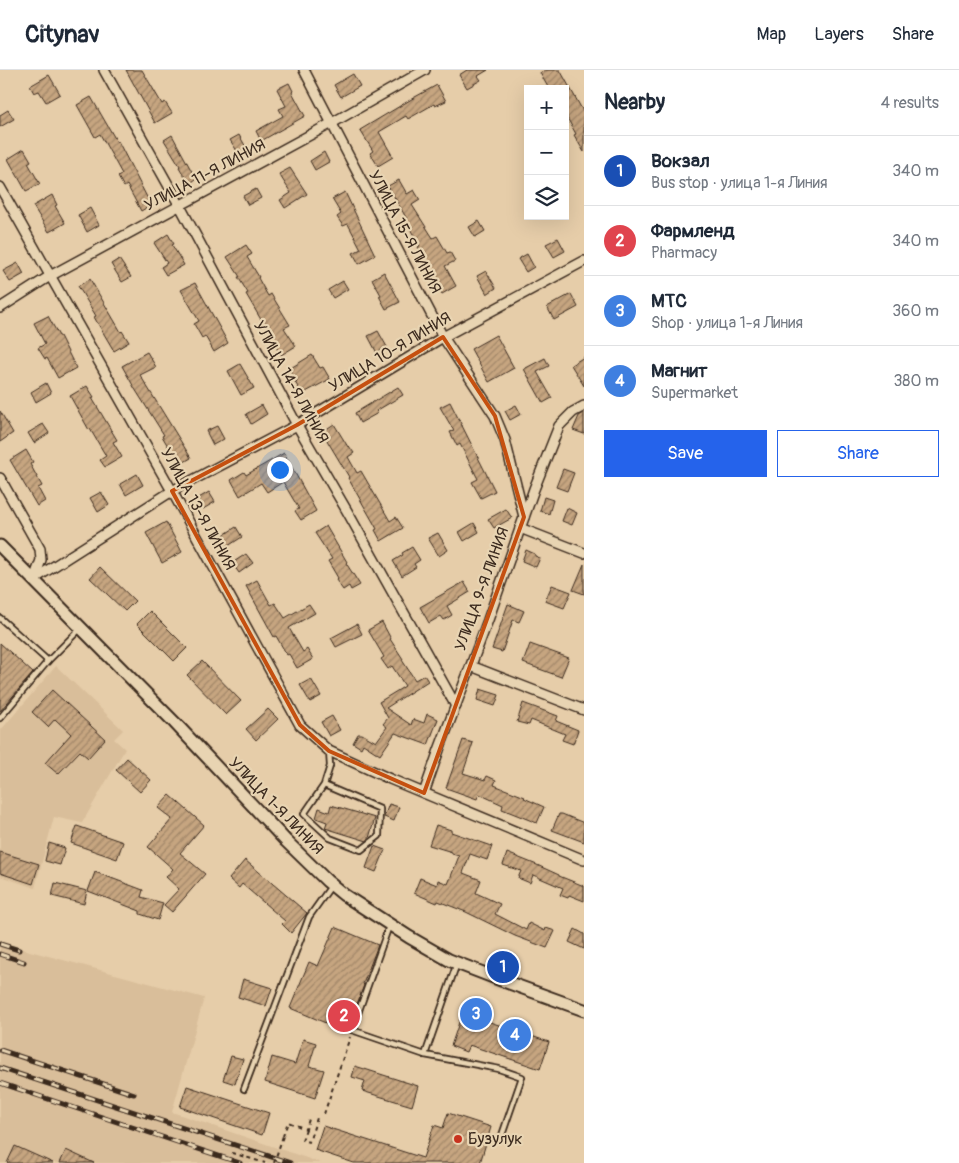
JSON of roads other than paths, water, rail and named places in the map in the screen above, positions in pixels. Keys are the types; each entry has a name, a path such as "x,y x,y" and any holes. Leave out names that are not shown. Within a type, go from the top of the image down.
{"main road":[{"name":"УЛИЦА 1-Я ЛИНИЯ","path":"1,548 34,579 175,723 286,841 344,895 409,937 458,963 584,1010"}],"street":[{"name":"УЛИЦА 14-Я ЛИНИЯ","path":"104,70 180,206 297,425 456,706"},
{"name":"УЛИЦА 15-Я ЛИНИЯ","path":"304,70 443,336 495,416 505,440 524,517"},
{"name":"УЛИЦА 11-Я ЛИНИЯ","path":"0,308 50,276 332,124 426,70"},
{"name":"УЛИЦА 13-Я ЛИНИЯ","path":"0,187 172,491 300,725 329,751 390,779 584,860"},
{"name":"УЛИЦА 10-Я ЛИНИЯ","path":"34,579 172,491 297,425 443,336 584,261"},
{"name":"УЛИЦА 9-Я ЛИНИЯ","path":"423,793 558,426 573,412 584,406"},
{"path":"0,478 40,549 41,560 34,579"},
{"path":"520,528 584,553"},
{"path":"471,666 584,710"}],"lane":[{"path":"0,618 48,661"},
{"path":"0,718 48,661 81,628"},
{"path":"324,785 380,808 379,836 361,850 330,838 304,814 324,785 330,766 329,751"},
{"path":"244,1089 309,917 332,885"},
{"path":"389,924 352,1030 426,1055 499,1069 522,1077 501,1138"},
{"path":"426,1055 458,963"}],"railway":[{"path":"0,944 19,950"},
{"path":"0,954 24,962"},
{"path":"0,1050 134,1094"},
{"path":"0,1068 290,1163"},
{"path":"0,1083 240,1163"}],"place":[{"name":"Вокзал","path":"503,967"},
{"name":"МТС","path":"476,1014"},
{"name":"Фармленд","path":"344,1016"},
{"name":"Магнит","path":"515,1035"},
{"name":"Бузулук","path":"458,1139"}]}
